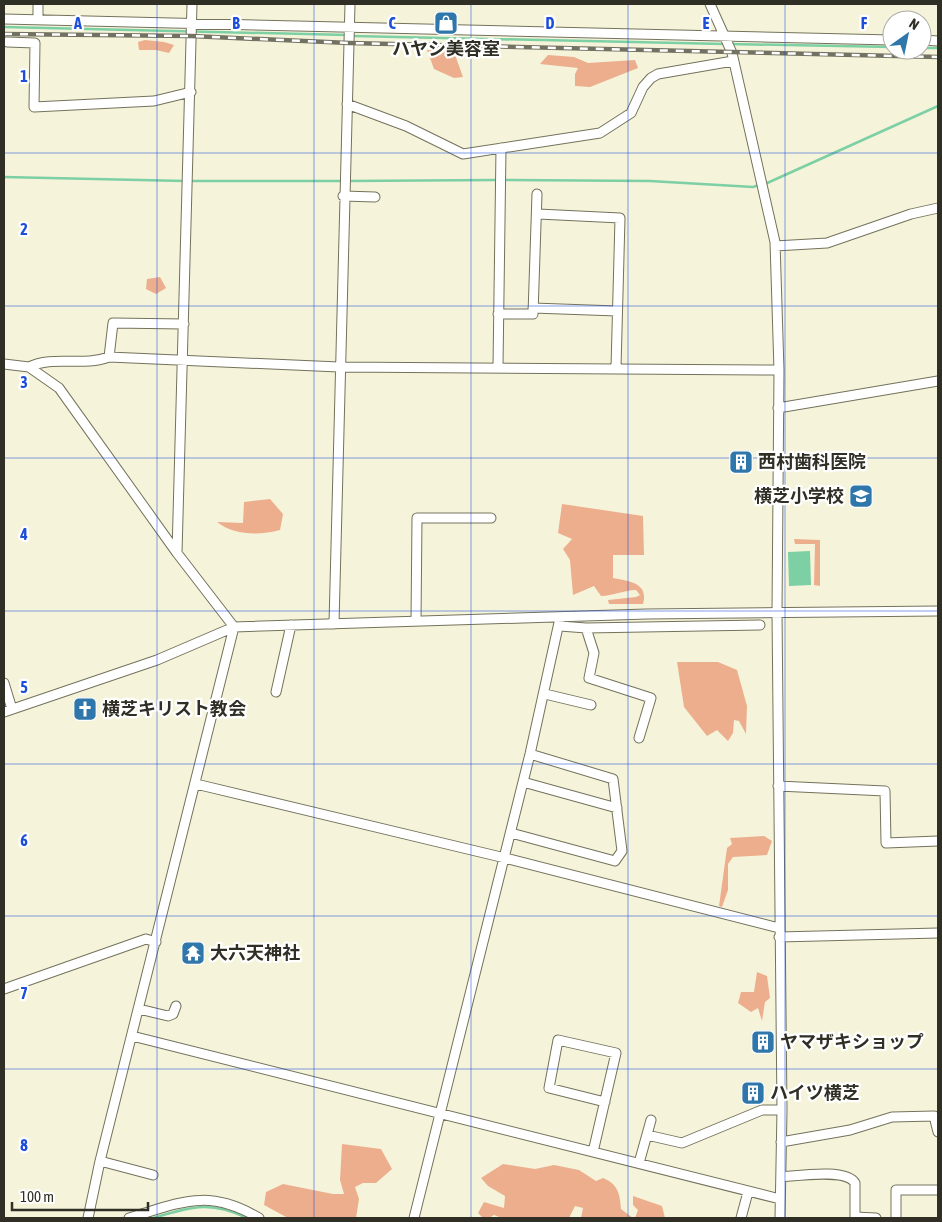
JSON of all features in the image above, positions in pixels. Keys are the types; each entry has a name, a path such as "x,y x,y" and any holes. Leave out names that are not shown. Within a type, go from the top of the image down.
{"street":[{"path":"38,4 38,20"},
{"path":"177,553 192,4"},
{"path":"334,624 343,196 350,4"},
{"path":"710,4 731,50 775,246 779,370 776,613 782,1110 780,1218"},
{"path":"4,19 191,27 349,28 882,40"},
{"path":"7,42 35,43 34,107 154,101 191,92"},
{"path":"347,104 406,126 463,154 600,133 631,113 643,87 650,78 658,74 733,61"},
{"path":"498,367 500,148"},
{"path":"498,314 533,314 538,214 537,194"},
{"path":"343,196 375,197"},
{"path":"775,246 827,242 911,214 938,208"},
{"path":"538,214 620,218 616,311 616,368"},
{"path":"534,308 616,311"},
{"path":"109,357 112,322 184,324"},
{"path":"29,367 39,362 96,362 109,357 339,367 779,370"},
{"path":"4,364 29,367 59,388 177,553 234,627"},
{"path":"778,408 938,381"},
{"path":"416,621 417,518 491,518"},
{"path":"4,683 8,711 157,660 234,627 416,621 560,622 776,613 938,611"},
{"path":"560,622 586,628 760,626"},
{"path":"414,1218 505,858 545,694 560,622"},
{"path":"276,692 290,625"},
{"path":"88,1218 100,1161 234,627"},
{"path":"586,628 594,653 589,678 651,698 640,738"},
{"path":"545,694 591,705"},
{"path":"511,832 615,861 622,851 613,779 530,754"},
{"path":"523,782 617,808"},
{"path":"196,784 505,858 779,933 938,933"},
{"path":"778,786 885,791 886,843 938,841"},
{"path":"4,989 146,939 156,942"},
{"path":"139,1009 168,1016 172,1014 176,1006"},
{"path":"132,1036 780,1199"},
{"path":"593,1152 616,1053 558,1040 549,1088 604,1102"},
{"path":"647,1135 682,1144 762,1110 782,1110"},
{"path":"782,1142 850,1130 892,1117 934,1116 938,1132"},
{"path":"639,1164 651,1120"},
{"path":"100,1161 153,1175"},
{"path":"781,1177 835,1174 848,1176 855,1183 855,1217 876,1218"},
{"path":"896,1218 896,1190 938,1190"},
{"path":"741,1218 748,1192"},
{"path":"130,1218 178,1203 210,1200 226,1202 259,1218"}],"shaded area":[{"path":"145,40 174,45 169,53 156,50 139,50 138,42"},
{"path":"427,50 454,52 463,77 454,78 434,69"},
{"path":"548,55 574,57 588,63 635,60 638,68 590,87 575,86 575,74 578,68 540,64"},
{"path":"160,277 166,288 156,294 146,289 147,279"},
{"path":"270,499 283,514 280,530 255,534 238,532 217,522 243,523 244,502"},
{"path":"562,504 643,516 644,555 613,555 613,578 631,582 640,587 643,591 643,604 609,604 608,600 640,595 636,590 601,596 594,586 573,595 570,560 563,549 572,539 558,533"},
{"path":"794,539 820,540 820,586 814,585 815,544 795,544"},
{"path":"810,551 811,585 789,586 788,552"},
{"path":"677,662 718,662 737,670 747,706 746,734 739,721 734,720 733,733 728,741 717,730 707,736 684,707"},
{"path":"764,836 772,841 767,855 733,857 728,864 728,890 722,907 719,906 727,848 732,844 730,838"},
{"path":"757,972 767,976 770,998 765,1002 762,1021 758,1008 751,1012 738,1003 741,992 754,992"},
{"path":"342,1144 381,1149 392,1169 376,1183 363,1183 355,1187 359,1199 356,1218 288,1218 264,1205 266,1192 283,1184 333,1194 344,1194 340,1180"},
{"path":"503,1164 535,1169 554,1165 579,1170 596,1181 603,1178 608,1180 615,1186 619,1194 621,1209 633,1218 581,1218 583,1208 575,1206 569,1218 502,1218 494,1215 489,1218 483,1218 478,1213 484,1202 504,1208 505,1196 488,1186 481,1178"},
{"path":"633,1196 662,1206 665,1218 635,1218 638,1210 633,1205"}],"waterway":[{"path":"4,27 347,35"},
{"path":"353,36 724,44"},
{"path":"730,44 882,47"},
{"path":"932,48 938,48"},
{"path":"765,184 938,106"},
{"path":"4,177 185,181"},
{"path":"348,181 497,180"},
{"path":"503,180 650,181 753,187 759,185"},
{"path":"190,181 342,181"},
{"path":"153,1218 200,1207 222,1209 247,1218"}],"railway":[{"path":"4,34 191,36 349,43 938,57"}],"place":[{"name":"ハヤシ美容室","path":"446,23"},
{"name":"西村歯科医院","path":"741,462"},
{"name":"横芝小学校","path":"861,496"},
{"name":"横芝キリスト教会","path":"85,709"},
{"name":"大六天神社","path":"193,953"},
{"name":"ヤマザキショップ","path":"763,1042"},
{"name":"ハイツ横芝","path":"753,1093"}]}
